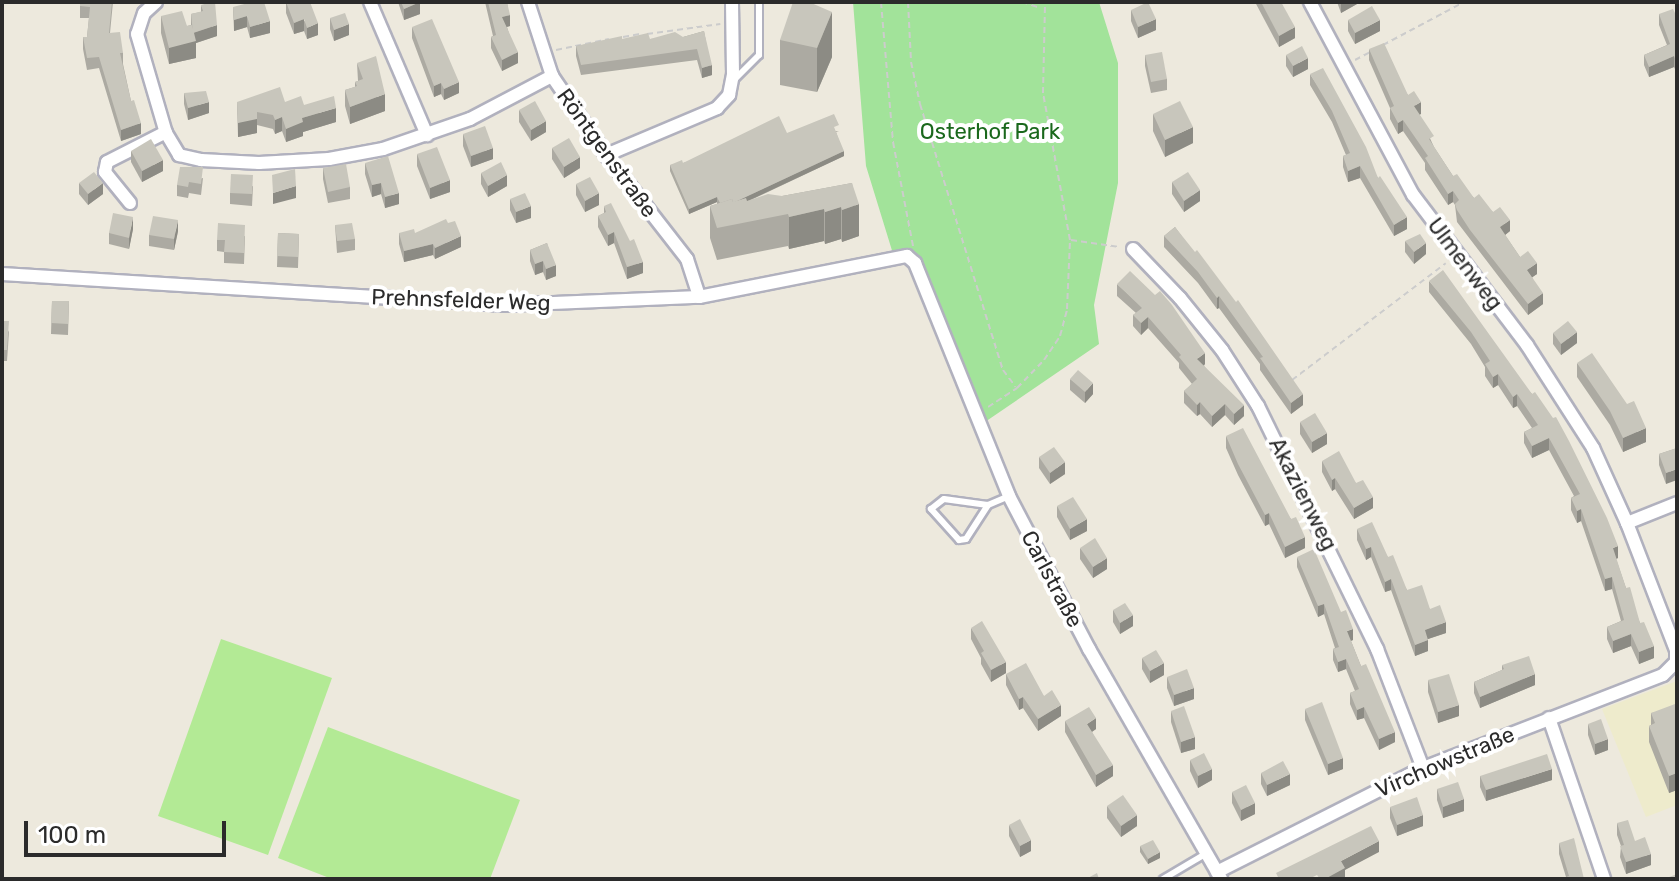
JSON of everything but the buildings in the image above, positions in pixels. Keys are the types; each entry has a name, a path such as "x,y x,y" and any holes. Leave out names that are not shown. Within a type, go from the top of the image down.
{"street":[{"path":"156,2 144,13 137,34 166,132 179,155 259,163 329,159 383,149 470,119 552,76"},
{"path":"370,2 427,135"},
{"name":"Röntgenstraße","path":"528,2 552,76 606,155 687,259 699,297"},
{"path":"606,155 717,108 729,95 732,82 732,2"},
{"name":"Ulmenweg","path":"1310,2 1413,195 1562,395 1593,448 1627,523 1676,650 1676,662"},
{"path":"130,203 105,172 107,162 166,132"},
{"name":"Akazienweg","path":"1133,249 1180,298 1222,350 1258,406 1377,649 1423,768"},
{"name":"Prehnsfelder Weg","path":"2,274 505,305 699,297 894,257 907,256 915,263"},
{"name":"Carlstraße","path":"915,263 1009,496 1089,649 1219,876"},
{"path":"1627,523 1677,503"},
{"name":"Virchowstraße","path":"1219,876 1423,768 1663,675 1676,662"},
{"path":"1549,718 1604,879"}],"lane":[{"path":"732,82 759,55 759,2"},
{"path":"988,505 966,539 959,540 931,509 944,499 988,505 1009,496"},
{"path":"1163,879 1207,853"}],"path":[{"path":"881,2 893,142 915,263"},
{"path":"908,2 911,62 920,104 1003,370 1017,388"},
{"path":"1022,2 1042,8"},
{"path":"976,413 1017,388 1044,360 1060,336 1067,309 1070,240 1043,93 1042,8 1045,2"},
{"path":"1384,45 1464,2"},
{"path":"543,53 604,39 732,22"},
{"path":"1343,66 1370,52"},
{"path":"1070,240 1133,249"},
{"path":"1283,387 1457,255"}],"shaded area":[{"path":"1677,681 1677,805 1646,817 1602,709"}],"green space":[{"name":"Osterhof Park","path":"853,2 1099,2 1118,63 1118,183 1094,305 1099,344 982,424 914,251 894,257 866,166"},
{"path":"221,639 332,678 268,855 158,816"},
{"path":"328,727 520,800 490,879 332,879 278,858"}]}
